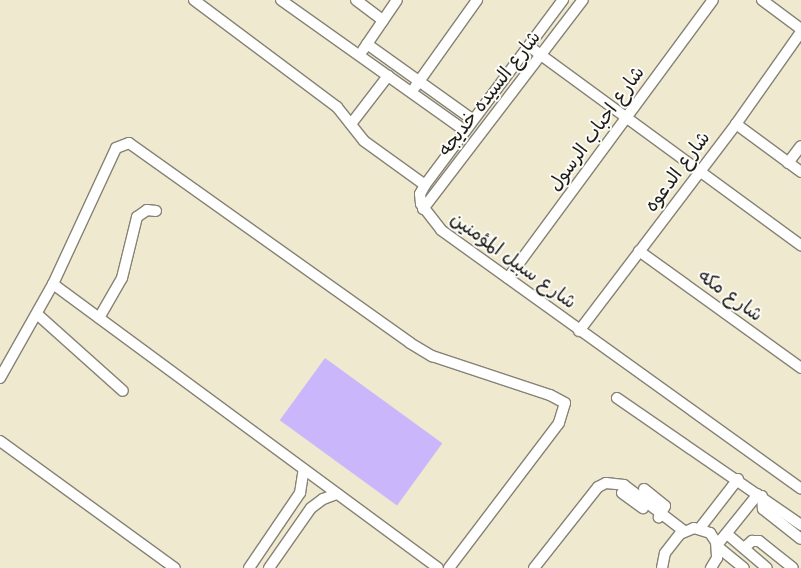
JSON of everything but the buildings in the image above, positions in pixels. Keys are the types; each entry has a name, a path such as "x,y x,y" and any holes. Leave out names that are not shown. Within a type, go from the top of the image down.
{"street":[{"path":"194,0 337,107 364,141 424,185 420,194 423,209"},
{"path":"281,0 465,131"},
{"path":"356,0 383,20"},
{"path":"359,55 396,0"},
{"path":"411,92 477,0"},
{"name":"شارع السيده خديجه","path":"424,185 530,47 563,0"},
{"name":"شارع السيده خديجه","path":"423,209 542,57 583,0"},
{"name":"شارع احباب الرسول","path":"508,278 713,0"},
{"path":"762,0 801,30"},
{"name":"شارع الدعوه","path":"580,331 736,124 801,30"},
{"path":"367,44 473,120"},
{"path":"530,47 801,245"},
{"path":"351,124 388,76"},
{"path":"736,124 801,172"},
{"path":"0,378 53,284 116,148 129,143 410,343 432,356 559,398 565,403 563,418 449,568"},
{"path":"788,163 801,146"},
{"name":"شارع سبيل المؤمنين","path":"423,209 441,230 801,489"},
{"path":"99,318 122,278 137,217 147,210 156,210"},
{"name":"شارع مكه","path":"639,251 801,368"},
{"path":"53,284 438,568"},
{"path":"37,314 124,391"},
{"path":"617,398 738,479 801,526"},
{"path":"0,441 175,568"},
{"path":"249,568 297,499 304,469"},
{"path":"700,528 738,479"},
{"path":"534,568 598,487 606,483 624,485 684,531"},
{"path":"644,489 665,506 663,515"},
{"path":"622,493 654,517 663,515"},
{"path":"269,568 311,508 337,494"},
{"path":"710,568 717,558 718,546 760,495"},
{"path":"760,495 763,509 801,539"},
{"path":"662,568 665,552 684,531 700,528 710,533 718,546 744,568"},
{"path":"727,534 767,568"},
{"path":"744,548 752,541 759,541 793,568"}]}
